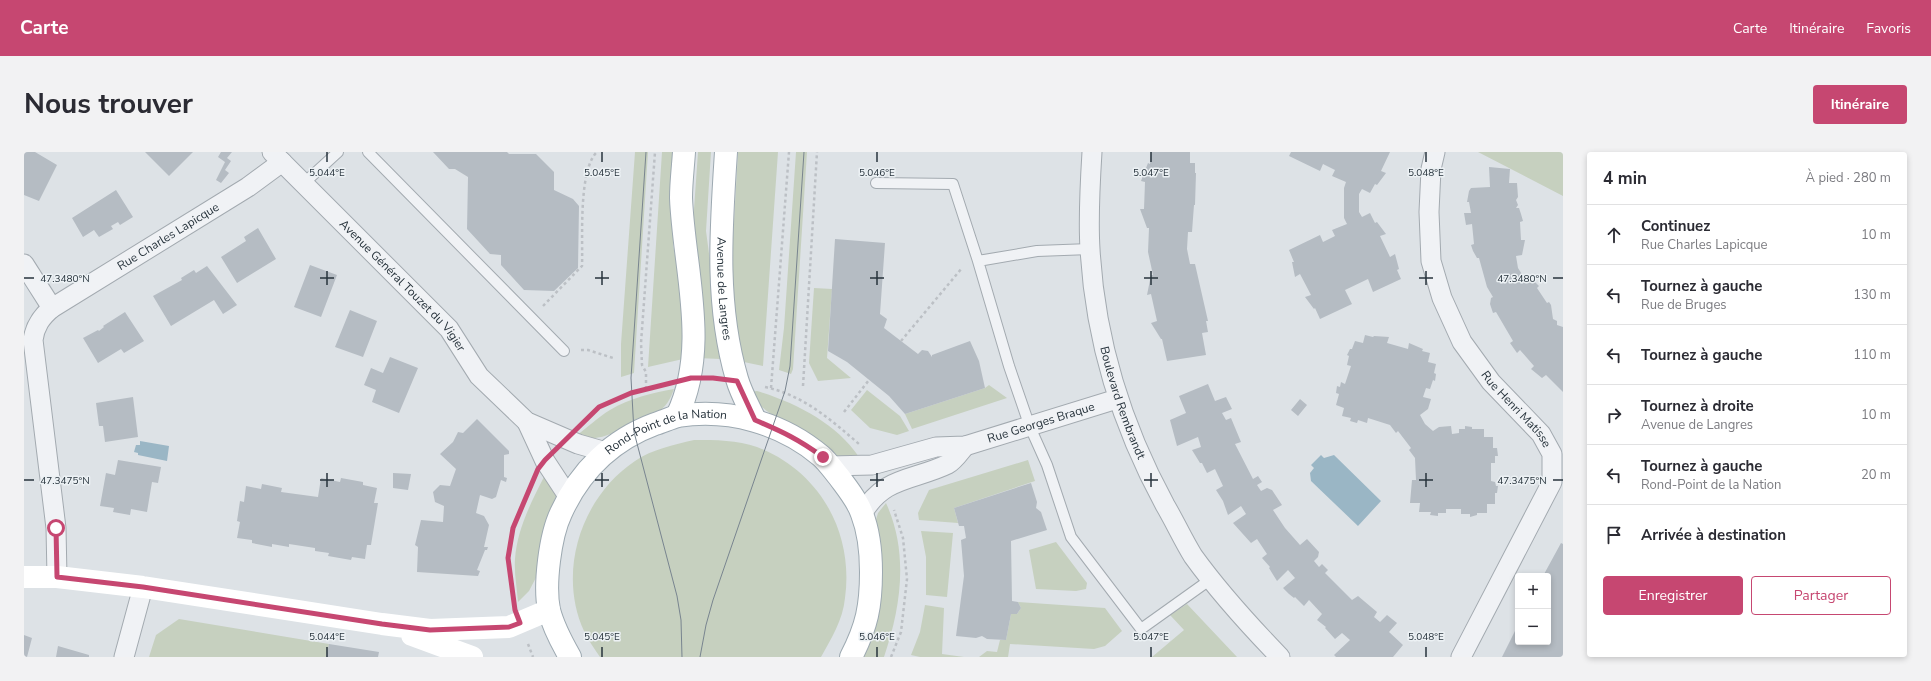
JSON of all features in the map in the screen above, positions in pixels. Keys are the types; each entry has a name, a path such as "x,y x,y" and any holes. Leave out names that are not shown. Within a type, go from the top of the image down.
{"main road":[{"path":"677,416 691,378 694,313 681,196 684,152"},
{"name":"Avenue de Langres","path":"726,152 720,248 723,308 737,381 755,420"},
{"name":"Rond-Point de la Nation","path":"570,657 549,610 548,571 554,527 568,496 581,478 606,452 634,432 677,416 722,414 755,420 800,440 823,457 849,490 862,514 871,555 871,601 862,636 851,657"},
{"path":"24,576 57,577 143,587 430,630 509,627 549,610"},
{"path":"382,624 472,657"}],"street":[{"name":"Boulevard Rembrandt","path":"1092,152 1089,196 1090,249 1095,300 1105,351 1117,399 1140,457 1192,554 1235,609 1280,657"},
{"name":"Rue Henri Matisse","path":"1435,152 1431,169 1429,212 1431,261 1442,298 1462,342 1491,382 1540,434 1558,448 1552,482 1460,657"},
{"name":"Avenue Général Touzet du Vigier","path":"277,157 449,329 479,376 528,422 565,439 606,452"},
{"name":"Rue Charles Lapicque","path":"57,577 56,528 33,340 35,329 40,319 52,308 248,187 277,157"},
{"path":"24,264 52,308"},
{"name":"Rue Georges Braque","path":"830,466 872,465 936,447 965,446 1117,399"},
{"name":"Avenue Général Touzet du Vigier","path":"528,422 545,460 568,496"},
{"path":"862,514 871,500 884,489 949,463 965,446"},
{"path":"124,657 143,587"}],"lane":[{"path":"303,184 338,152"},
{"path":"368,152 564,350"},
{"path":"876,183 952,184 978,261 1009,366 1030,427 1047,465 1071,536 1141,630 1211,579"},
{"path":"978,261 1037,252 1090,249"}],"path":[{"path":"531,317 582,266 585,181 588,166 597,152"},
{"path":"646,389 646,372 642,365 642,343 655,152"},
{"path":"771,388 789,152"},
{"path":"803,386 817,152"},
{"path":"901,341 966,264 978,261"},
{"path":"588,350 613,358"},
{"path":"565,439 599,407 631,393 691,378"},
{"path":"844,412 869,380"},
{"path":"737,381 785,391 822,412 859,444 872,465"},
{"path":"533,657 515,610 508,558 513,528 538,469 545,460"},
{"path":"884,489 893,507 903,538 908,579 901,632 891,657"}],"green space":[{"path":"635,152 648,152 634,373 621,377 621,344"},
{"path":"662,152 678,152 673,245 678,270 684,325 683,359 648,367"},
{"path":"698,152 711,152 706,231 723,358 720,359 698,358 691,252"},
{"path":"738,152 778,152 763,366 739,361 730,291"},
{"path":"796,152 807,152 793,369 791,374 779,370 784,328"},
{"path":"1478,152 1563,152 1563,196"},
{"path":"814,288 832,289 827,358 851,378 818,381 809,363"},
{"path":"989,385 1007,398 912,429 905,414 985,388"},
{"path":"674,389 668,402 657,413 641,417 618,431 606,436 582,438 576,436 601,416 625,402 641,396"},
{"path":"867,390 900,416 909,431 897,435 870,428 851,410"},
{"path":"757,391 800,408 827,424 850,445 859,457 844,459 831,454 800,431 766,411 749,392"},
{"path":"694,440 718,440 742,443 757,447 779,458 799,472 815,488 828,507 838,528 844,550 846,574 845,598 842,614 836,629 821,657 600,657 587,638 576,608 573,585 574,561 579,537 588,515 600,494 616,476 635,461 656,450"},
{"path":"1028,460 1035,481 954,508 958,523 919,520 918,513 929,490"},
{"path":"544,477 557,494 550,511 540,570 529,591 518,602 515,570 516,548 525,516"},
{"path":"886,503 898,541 900,561 900,580 895,619 884,657 859,657 874,526 878,513"},
{"path":"921,531 953,533 947,597 926,595 926,557"},
{"path":"1056,542 1087,583 1086,589 1076,591 1036,589 1029,550"},
{"path":"1018,602 1105,608 1122,631 1105,646 1094,649 1010,644 1008,657 979,657 987,651 997,652 1000,640 1006,640 1011,614 1017,614 1021,608"},
{"path":"1187,604 1237,657 1152,657 1184,630 1170,615"},
{"path":"925,605 944,608 942,654 964,657 920,657 911,655 920,632"},
{"path":"179,619 329,644 326,657 149,657 156,635"}],"water":[{"path":"140,441 169,446 167,461 138,455 138,453 134,452 136,445 140,445"},
{"path":"1321,455 1324,458 1334,455 1381,501 1358,526 1311,481 1310,473 1314,468 1311,465"}],"building":[{"path":"24,152 35,152 57,165 39,201 24,195"},
{"path":"145,152 193,152 169,176"},
{"path":"221,152 232,152 227,158 231,161 225,170 229,173 221,183 216,180 225,162 218,157"},
{"path":"433,152 507,152 509,154 536,154 554,172 554,190 573,199 579,206 578,268 554,291 524,290 501,265 501,255 490,254 467,229 468,177 455,169 449,169"},
{"path":"1151,152 1190,152 1190,163 1195,163 1195,205 1192,232 1188,232 1187,249 1190,264 1195,264 1208,321 1206,321 1208,332 1202,333 1206,355 1167,361 1162,339 1151,323 1157,321 1151,294 1147,295 1151,275 1153,275 1148,252 1149,228 1147,228 1140,209 1144,209 1145,182 1141,181 1148,163 1150,164"},
{"path":"1291,152 1390,152 1381,171 1386,173 1377,185 1375,184 1370,193 1362,189 1359,194 1359,212 1362,217 1370,213 1375,223 1377,222 1386,234 1380,236 1390,257 1395,254 1399,269 1397,270 1401,279 1373,292 1368,279 1345,290 1352,304 1320,319 1315,308 1314,309 1305,297 1311,295 1300,274 1295,277 1292,262 1294,262 1289,250 1320,235 1323,242 1335,236 1332,230 1347,224 1344,218 1344,188 1346,182 1332,176 1335,170 1323,164 1320,171 1289,156"},
{"path":"1489,167 1510,169 1509,183 1517,183 1518,197 1516,200 1518,205 1516,208 1519,208 1523,221 1520,222 1521,240 1525,240 1522,255 1516,256 1518,268 1525,279 1529,276 1539,286 1537,288 1547,303 1549,302 1551,305 1553,319 1557,321 1557,325 1563,327 1563,392 1546,375 1542,378 1531,369 1534,366 1520,350 1517,353 1510,343 1513,341 1496,312 1493,313 1490,304 1491,298 1493,297 1487,287 1479,258 1477,258 1471,245 1474,244 1472,224 1466,225 1464,213 1471,213 1469,202 1467,202 1471,188 1490,187"},
{"path":"116,190 133,217 120,225 118,222 111,226 113,229 99,237 94,230 83,237 72,218"},
{"path":"258,228 276,259 237,283 221,257 246,241 244,237"},
{"path":"835,239 885,243 880,314 887,319 884,328 918,354 922,350 928,351 932,357 932,355 970,341 979,361 985,388 905,414 889,396 847,362 828,351"},
{"path":"310,265 337,275 321,317 294,307"},
{"path":"207,266 237,305 223,314 214,300 171,326 153,296 182,280 181,278 194,270 196,273"},
{"path":"350,310 377,321 363,357 335,347"},
{"path":"125,312 144,341 124,353 121,349 98,363 83,338 98,330 99,331 104,327 103,326"},
{"path":"1365,335 1373,337 1389,337 1387,343 1408,349 1409,343 1423,349 1422,351 1430,353 1428,362 1436,364 1434,373 1436,374 1435,381 1433,380 1430,389 1426,388 1423,397 1431,399 1428,409 1420,415 1425,424 1433,431 1439,427 1451,426 1452,434 1459,433 1459,429 1465,429 1465,426 1472,427 1472,429 1484,429 1484,437 1493,437 1493,448 1497,448 1498,456 1495,456 1495,463 1491,463 1491,481 1495,482 1496,486 1498,486 1497,493 1495,493 1495,504 1487,504 1487,513 1477,513 1477,515 1470,517 1470,514 1461,514 1461,509 1446,509 1446,513 1438,513 1438,516 1430,515 1431,512 1419,512 1420,503 1410,503 1412,480 1416,480 1415,458 1409,450 1411,448 1398,431 1396,433 1390,425 1368,418 1367,423 1358,420 1357,423 1350,421 1351,418 1342,416 1344,408 1336,405 1339,394 1336,393 1337,386 1340,387 1341,382 1345,384 1351,366 1347,365 1349,356 1347,355 1350,349 1352,349 1355,341 1363,343"},
{"path":"390,357 418,368 399,413 372,402 376,390 364,385 371,368 383,373"},
{"path":"1208,384 1215,401 1226,397 1232,409 1222,413 1226,420 1231,418 1241,442 1235,444 1253,479 1258,476 1262,482 1257,485 1261,491 1267,488 1272,490 1282,505 1273,510 1285,528 1300,545 1307,539 1319,552 1318,557 1314,561 1319,567 1322,564 1328,570 1325,573 1352,600 1358,596 1377,612 1374,617 1380,622 1387,615 1397,623 1389,632 1403,645 1393,657 1336,657 1334,655 1350,640 1342,633 1335,639 1325,628 1326,627 1317,620 1322,614 1309,600 1304,606 1283,588 1295,578 1288,570 1277,581 1269,568 1270,567 1262,558 1267,554 1257,539 1251,543 1233,523 1246,514 1241,506 1228,515 1223,501 1216,490 1223,486 1215,469 1207,473 1202,463 1200,463 1192,450 1201,447 1198,437 1177,446 1170,420 1186,413 1179,396"},
{"path":"133,397 138,437 105,442 103,426 99,426 96,403"},
{"path":"1300,399 1307,405 1298,416 1291,410"},
{"path":"477,419 509,451 509,454 504,455 504,477 507,478 506,482 501,480 496,497 492,499 480,495 476,513 484,516 489,525 484,547 488,547 487,550 485,550 477,570 480,571 478,576 417,572 418,547 415,545 421,520 443,522 444,506 435,502 433,492 440,485 450,486 456,469 440,454 453,442 458,432 463,433"},
{"path":"118,460 161,467 158,483 152,482 147,512 131,509 130,515 113,512 114,508 100,506 106,473 115,475"},
{"path":"393,473 411,474 408,490 393,488"},
{"path":"321,478 340,482 341,478 363,482 363,485 377,488 374,503 378,503 371,545 367,545 365,559 352,557 351,560 328,556 329,553 315,551 315,548 289,544 289,547 272,544 272,547 252,543 252,540 237,538 240,522 237,521 240,501 244,502 246,486 261,489 262,484 282,488 281,492 318,497"},
{"path":"1031,483 1037,502 1036,508 1041,512 1047,530 1011,541 1012,601 1018,602 1021,608 1017,614 1011,614 1006,640 987,639 982,636 976,638 956,636 964,576 961,540 966,538 964,526 959,526 954,508"},
{"path":"1561,543 1563,544 1563,657 1502,657 1515,631 1515,645 1551,645 1551,573 1545,573"},
{"path":"24,635 32,638 27,657 24,657"},
{"path":"329,644 379,652 378,657 326,657"},
{"path":"58,646 89,655 89,657 56,657"}],"tram line":[{"path":"646,152 631,378 634,432 677,596 681,620 682,657"},
{"path":"700,657 706,625 713,600 785,391 790,366 804,152"}],"route":[{"path":"56,528 57,577 143,587 430,630 509,627 520,623 515,610 508,558 513,528 538,469 565,439 599,407 631,393 691,378 713,378 737,381 755,420 800,440 823,457"}]}
